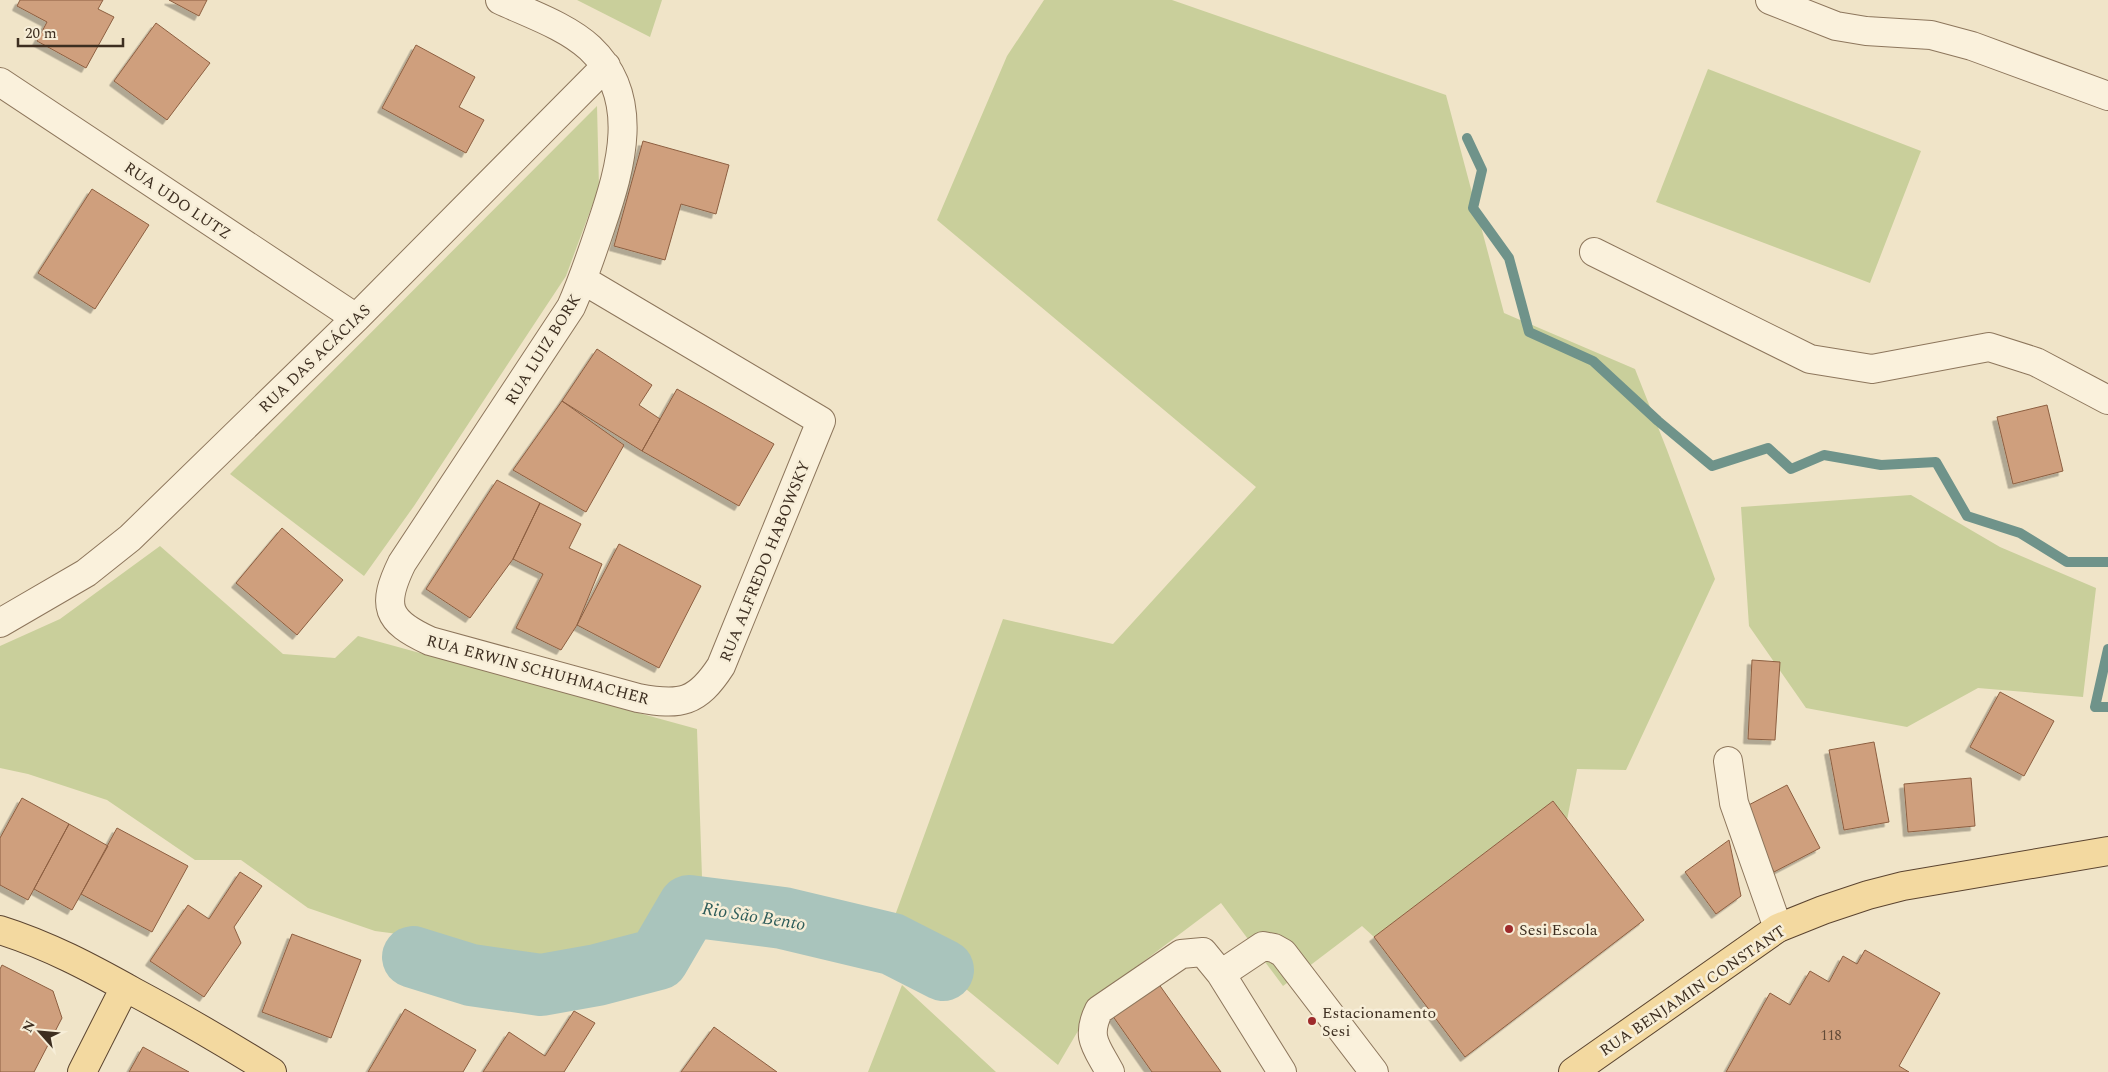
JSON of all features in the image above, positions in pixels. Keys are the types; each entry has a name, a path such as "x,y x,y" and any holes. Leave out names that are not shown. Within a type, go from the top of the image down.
{"main road":[{"name":"RUA BENJAMIN CONSTANT","path":"1573,1072 1778,928 1823,910 1903,886 2108,851"},
{"path":"0,930 54,950 91,967 195,1025 272,1072"},
{"path":"82,1072 125,986"}],"street":[{"path":"500,0 569,33 589,48 606,66"},
{"path":"1770,0 1836,26 1866,31 1931,35 1972,46 2108,96"},
{"name":"RUA LUIZ BORK","path":"390,608 390,595 394,579 402,563 555,333 571,307 583,280 615,185 622,157 623,131 620,106 614,83 606,66"},
{"name":"RUA DAS ACÁCIAS","path":"0,623 86,574 130,538 356,318 606,66"},
{"name":"RUA UDO LUTZ","path":"0,82 356,318"},
{"path":"1594,252 1810,359 1872,369 1989,347 2036,362 2108,400"},
{"name":"RUA ALFREDO HABOWSKY","path":"583,280 821,421 721,666 710,683 696,694"},
{"name":"RUA ERWIN SCHUHMACHER","path":"390,608 396,620 410,632 430,641 662,703 681,702 696,694"},
{"path":"1728,762 1734,803 1778,928"},
{"path":"1221,974 1263,946 1274,948 1283,953 1374,1072"},
{"path":"1110,1072 1091,1035 1093,1022 1099,1010 1181,954 1203,952 1221,974 1282,1072"}],"green space":[{"path":"577,0 662,0 650,37"},
{"path":"1044,0 1172,0 1446,95 1504,313 1635,369 1715,579 1626,770 1577,769 1567,820 1553,801 1374,937 1362,926 1283,986 1221,903 1099,995 1058,1065 943,970 889,932 1003,619 1113,644 1256,487 937,220 1007,56"},
{"path":"1708,69 1921,151 1870,283 1656,202"},
{"path":"597,106 599,187 566,276 414,506 364,576 230,474"},
{"path":"1911,495 2000,547 2096,588 2083,697 1978,688 1907,727 1806,708 1749,626 1741,507"},
{"path":"160,546 283,654 335,658 358,636 697,729 702,877 669,889 646,933 551,961 428,938 375,931 308,908 241,860 195,860 107,800 28,774 0,768 0,646 60,619"},
{"path":"902,985 996,1072 868,1072"}],"building":[{"path":"20,0 103,0 98,9 114,17 86,68 37,41 47,22 17,6"},
{"path":"169,0 207,0 199,16"},
{"path":"156,23 210,63 167,120 114,81"},
{"path":"416,45 475,77 459,107 484,120 466,153 382,108"},
{"path":"643,141 729,165 716,214 681,204 665,260 614,246"},
{"path":"92,189 149,225 95,309 38,273"},
{"path":"597,349 652,385 639,405 660,419 642,451 562,401"},
{"path":"677,389 774,444 739,506 642,451"},
{"path":"562,401 624,445 586,512 513,470"},
{"path":"2047,405 2063,471 2013,484 1997,417"},
{"path":"497,480 540,503 513,559 470,618 426,589"},
{"path":"540,503 581,524 569,548 602,564 577,625 561,650 516,628 543,574 513,559"},
{"path":"282,528 343,580 297,635 236,583"},
{"path":"619,544 701,586 659,668 577,625"},
{"path":"1752,660 1780,662 1775,740 1748,739"},
{"path":"2000,692 2054,721 2024,776 1970,747"},
{"path":"1874,742 1889,822 1844,830 1829,750"},
{"path":"1971,778 1975,826 1908,832 1904,784"},
{"path":"1787,785 1820,848 1774,872 1741,809"},
{"path":"22,798 69,824 28,900 0,885 0,838"},
{"name":"Sesi Escola","path":"1553,801 1644,920 1465,1057 1374,937"},
{"path":"69,824 108,846 72,910 34,889"},
{"path":"117,828 188,866 152,932 81,894"},
{"path":"1729,840 1741,896 1716,914 1685,872"},
{"path":"240,872 262,886 234,927 241,943 204,997 150,961 188,905 209,919"},
{"path":"292,934 361,960 331,1038 262,1012"},
{"path":"1865,950 1940,993 1899,1066 1909,1072 1726,1072 1770,993 1790,1005 1810,971 1829,982 1843,956 1857,964"},
{"path":"2,965 53,991 62,1018 34,1072 0,1072 0,969"},
{"path":"1158,983 1221,1072 1152,1072 1112,1015"},
{"path":"405,1009 476,1050 463,1072 368,1072"},
{"path":"574,1011 595,1023 564,1072 483,1072 509,1032 545,1056"},
{"path":"714,1027 777,1072 681,1072"},
{"path":"143,1047 189,1072 129,1072"}],"waterway":[{"path":"1467,138 1482,170 1473,208 1509,258 1529,332 1593,361 1658,421 1712,466 1768,448 1791,469 1824,455 1881,465 1936,462 1967,516 2020,533 2067,562 2108,562"},
{"path":"2108,649 2095,707 2108,707"},
{"name":"Rio São Bento","path":"413,957 471,975 541,985 597,975 658,959 689,906 783,918 892,944 943,970"}],"place":[{"name":"Sesi Escola","path":"1509,929"},
{"name":"Estacionamento Sesi","path":"1312,1021"}]}
